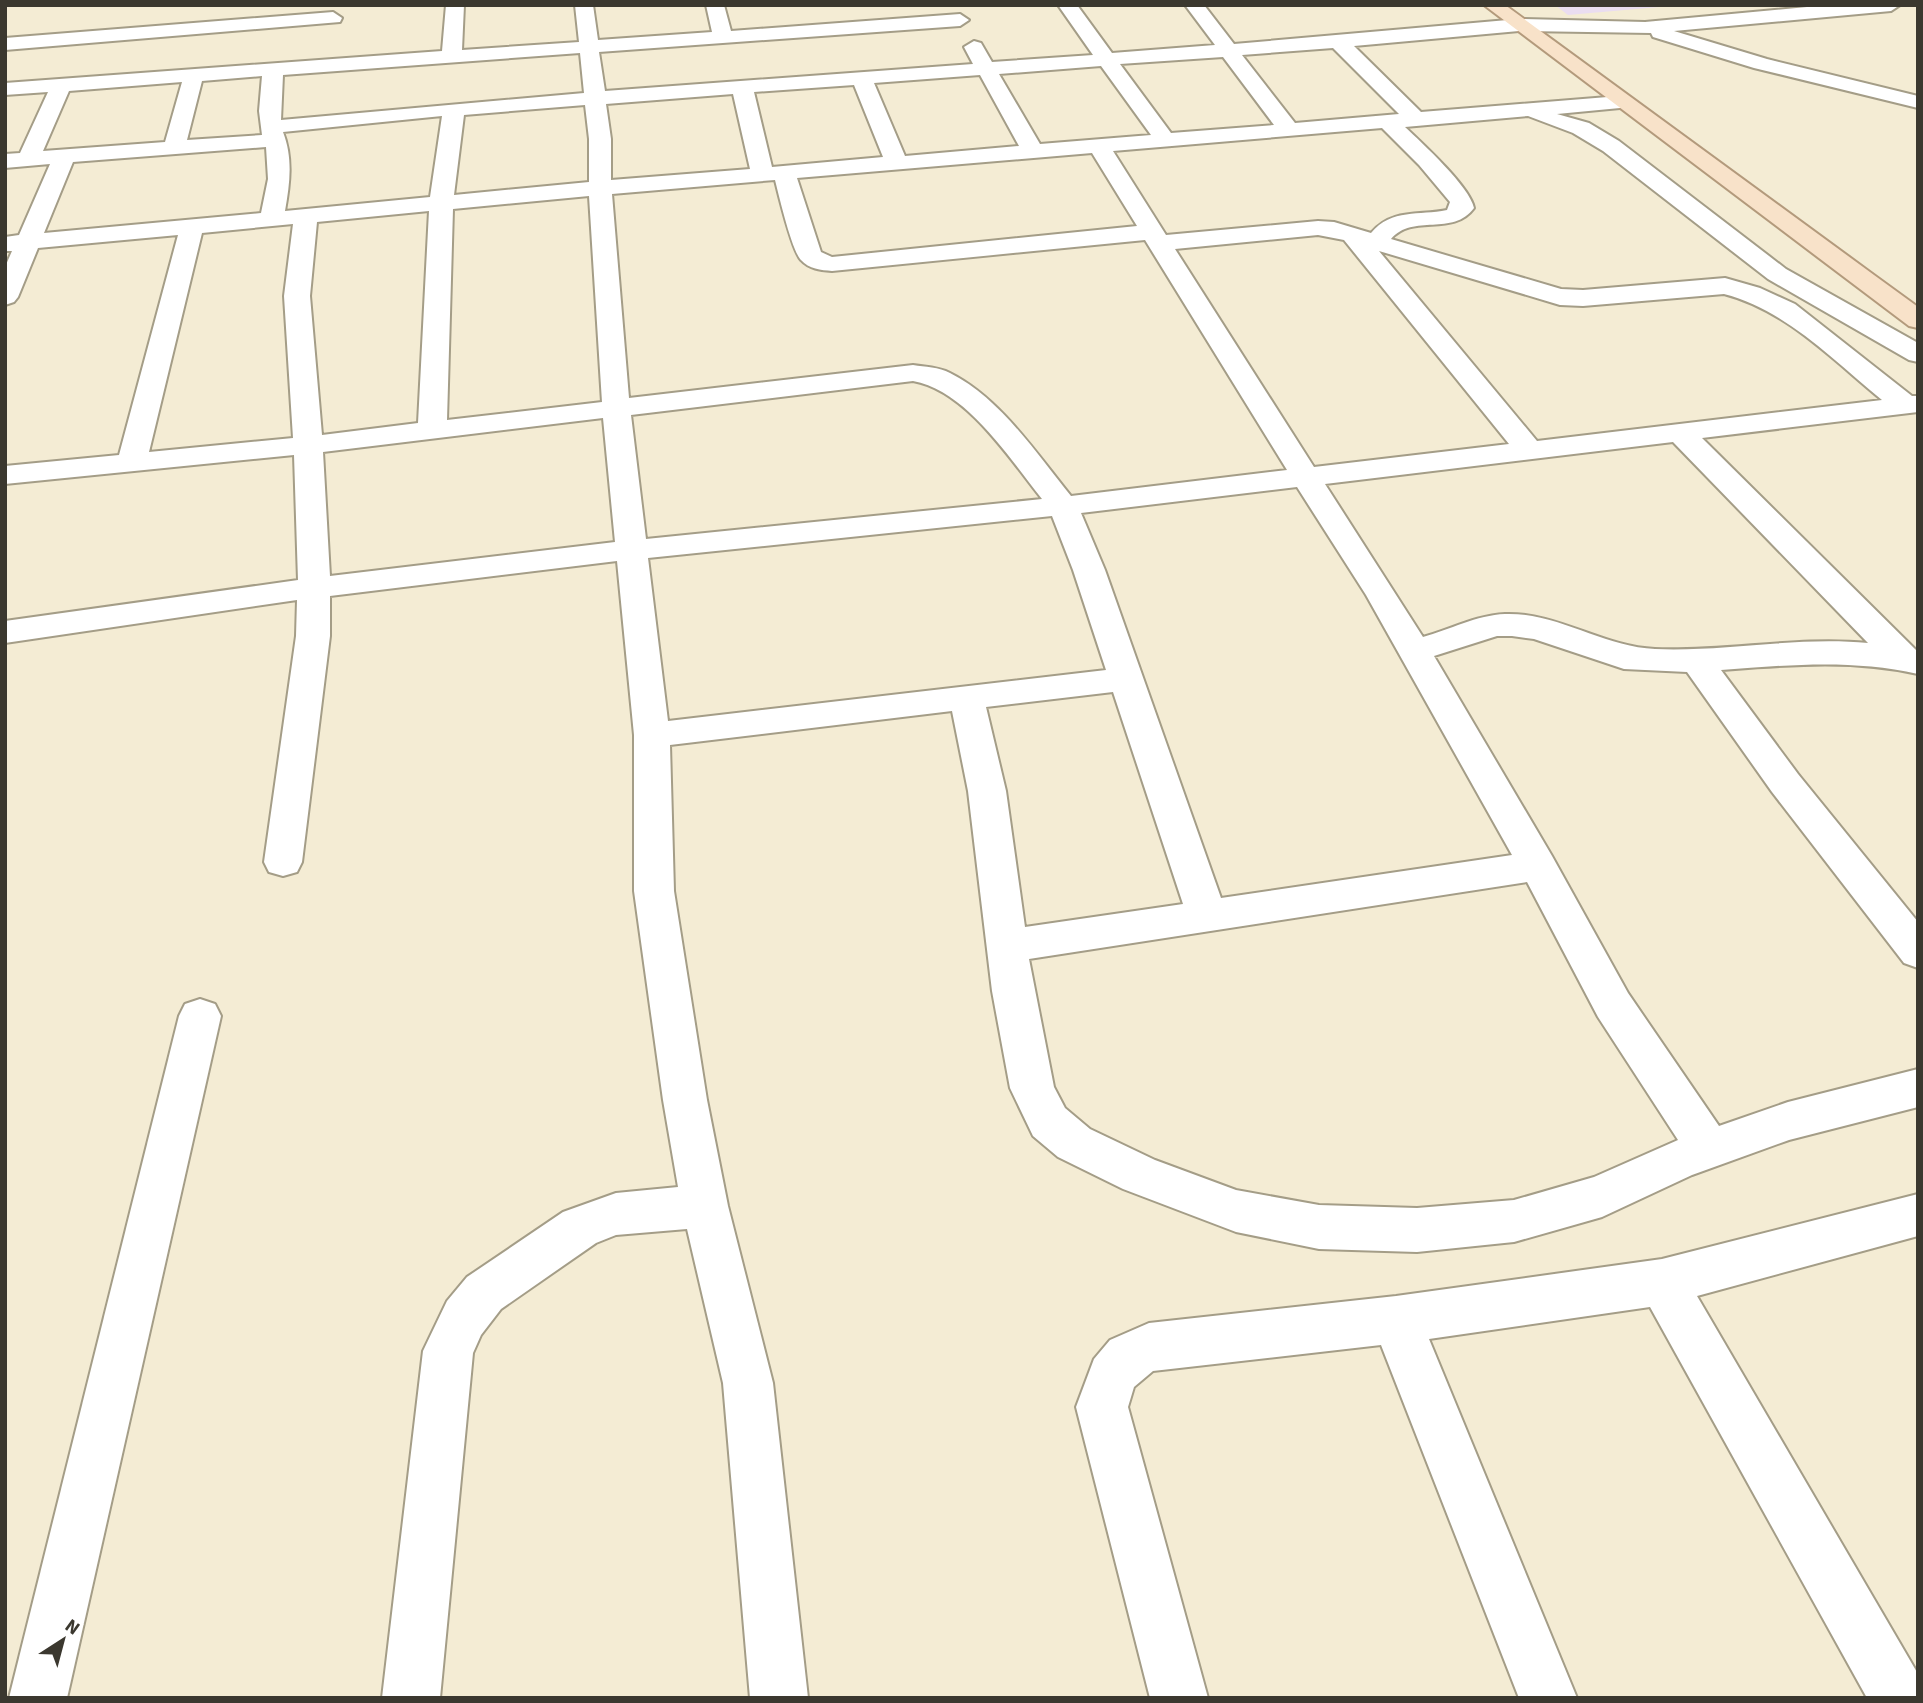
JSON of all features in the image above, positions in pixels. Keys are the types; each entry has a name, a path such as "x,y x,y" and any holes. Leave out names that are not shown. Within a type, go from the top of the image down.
{"main road":[{"path":"1493,5 1543,24 1918,295"},
{"path":"1518,15 1620,102 1800,230 1918,320"}],"street":[{"path":"452,55 455,5"},
{"path":"584,5 597,100 600,188 616,407 652,735 654,891 685,1100 705,1206 748,1383 779,1698"},
{"path":"715,5 723,36"},
{"path":"831,5 842,27"},
{"path":"1067,5 1166,141"},
{"path":"1194,5 1289,130"},
{"path":"1741,18 1763,5"},
{"path":"1543,24 1645,27 1891,5"},
{"path":"5,44 335,12 319,65"},
{"path":"5,89 452,55 588,48 842,27 955,12 1032,152"},
{"path":"5,162 174,149 454,109 597,100 1105,58 1338,43 1518,15"},
{"path":"1645,27 1762,64 1918,102"},
{"path":"1338,43 1416,119"},
{"path":"272,219 279,179 273,134 273,68"},
{"path":"174,149 194,74"},
{"path":"861,77 897,164"},
{"path":"29,160 61,85"},
{"path":"742,87 773,174 810,256 819,262 832,264 1318,228 1364,238 1560,297 1583,298 1714,286 1779,296 1860,323"},
{"path":"17,243 600,188 1620,102"},
{"path":"432,430 441,204 454,109"},
{"path":"1521,110 1581,128 1611,146 1777,274 1918,354"},
{"path":"1364,238 1398,222 1450,216 1459,213 1462,208 1461,201 1427,160 1388,122"},
{"path":"1099,147 1414,650 1538,866 1613,1005 1709,1149"},
{"path":"5,297 17,243 64,157"},
{"path":"283,862 313,636 314,588 308,445 297,296 306,216"},
{"path":"131,464 192,226"},
{"path":"1364,238 1529,450"},
{"path":"1736,288 1786,310 1911,404"},
{"path":"5,475 308,445 913,373 938,377 960,390 1000,428 1063,506 1089,570 1207,916"},
{"path":"5,632 314,588 632,550 1063,506 1911,404"},
{"path":"1679,432 1910,661"},
{"path":"1414,650 1459,639 1483,628 1510,624 1543,630 1609,655 1639,660 1832,653 1910,661"},
{"path":"1696,660 1785,783 1918,952"},
{"path":"652,735 1126,679"},
{"path":"967,699 989,801 1020,1037 1032,1088 1049,1122 1074,1143 1139,1175 1236,1211 1319,1227 1418,1230 1514,1221 1602,1196 1676,1161 1788,1121 1918,1088"},
{"path":"1007,946 1538,866"},
{"path":"38,1698 200,1016"},
{"path":"411,1698 448,1351 464,1318 484,1293 580,1227 616,1214 705,1206"},
{"path":"1179,1698 1102,1407 1111,1380 1124,1357 1149,1347 1395,1320 1662,1282 1918,1215"},
{"path":"1662,1282 1899,1698"},
{"path":"1395,1320 1548,1698"}],"shaded area":[{"path":"1555,5 1682,5 1568,15"}]}
